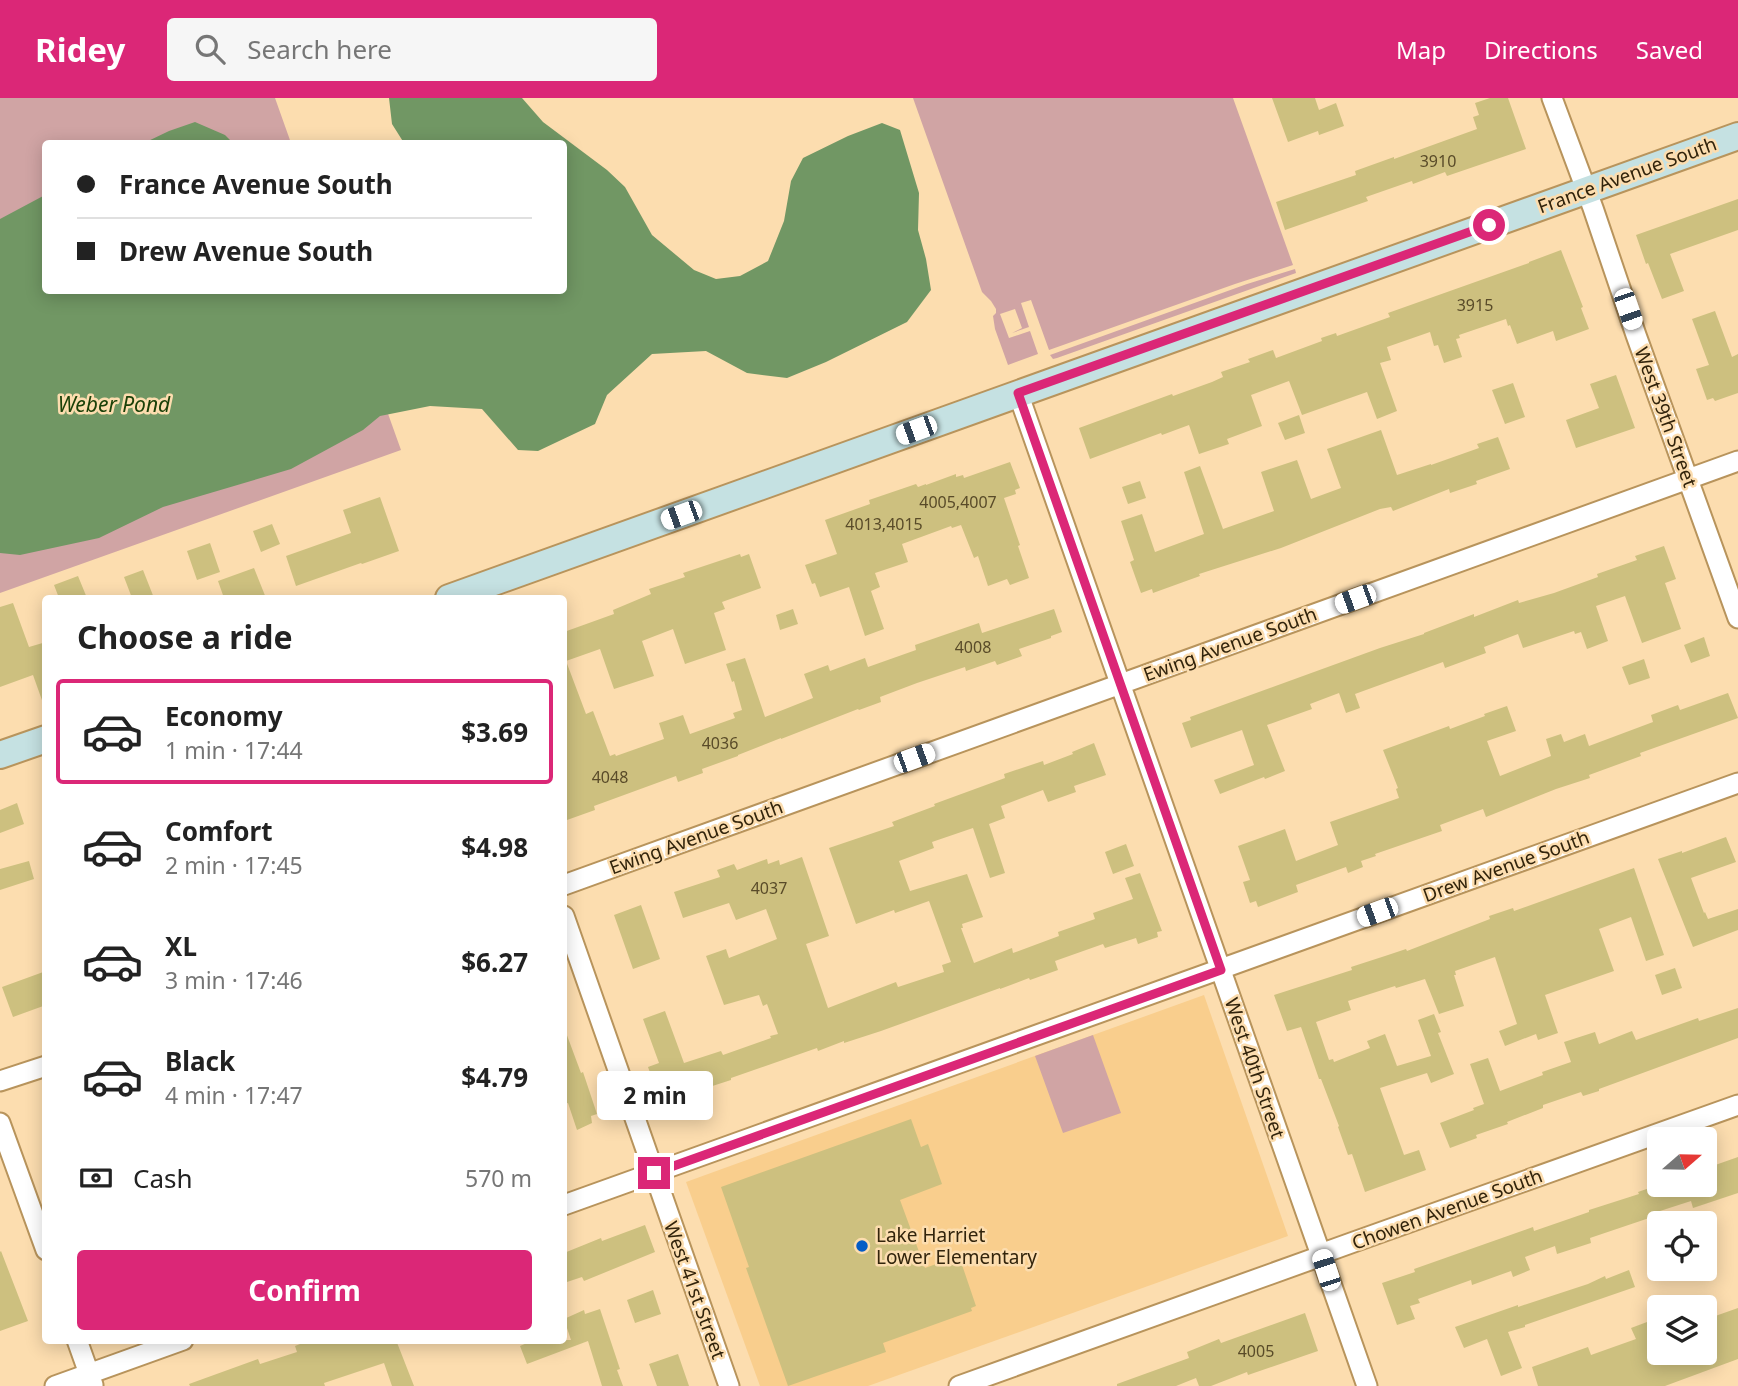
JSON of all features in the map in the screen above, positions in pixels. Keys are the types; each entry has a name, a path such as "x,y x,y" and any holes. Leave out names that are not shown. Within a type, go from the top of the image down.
{"main road":[{"name":"France Avenue South","path":"458,595 1738,136"},
{"path":"0,755 42,740"}],"street":[{"name":"West 39th Street","path":"1552,98 1738,618"},
{"name":"West 40th Street","path":"1018,393 1367,1386"},
{"name":"Ewing Avenue South","path":"567,884 1738,461"},
{"name":"Drew Avenue South","path":"567,1204 1738,783"},
{"name":"West 41st Street","path":"567,925 729,1386"},
{"path":"0,1082 42,1067"},
{"name":"Chowen Avenue South","path":"959,1386 1738,1105"},
{"path":"0,1123 42,1239"},
{"path":"78,1344 91,1380"},
{"path":"55,1386 91,1380 174,1344"}],"shaded area":[{"path":"0,98 275,98 290,140 42,140 42,294 345,294 401,450 0,593"},
{"path":"913,98 1233,98 1293,265 1049,350 1031,300 1021,303 1029,327 1012,333 1022,328 1015,309 1000,314 1009,338 1030,331 1038,354 1008,365 995,329 993,316 996,309 982,292"},
{"path":"1295,269 1296,273 1057,358 1053,359 1050,355 1247,284"},
{"path":"1204,995 1288,1236 868,1386 760,1386 686,1182"},
{"path":"1093,1035 1121,1113 1063,1133 1035,1056"}],"water":[{"name":"Weber Pond","path":"389,98 522,98 543,122 567,140 402,140 392,124"},
{"path":"195,122 225,135 230,140 150,140"},
{"name":"Weber Pond","path":"882,123 900,130 919,193 918,230 931,290 907,322 787,378 747,373 706,351 652,354 607,395 595,424 538,451 518,450 482,409 430,406 380,416 363,430 291,469 163,507 99,538 20,555 0,553 0,219 42,197 42,294 567,294 567,140 625,187 652,235 694,270 716,279 740,276 768,261 784,221 791,181 803,158"}],"building":[{"path":"1272,98 1315,98 1319,110 1336,103 1344,126 1319,135 1318,131 1288,142"},
{"path":"1490,98 1508,98 1526,149 1447,176 1445,172 1413,184 1412,181 1366,197 1368,201 1285,230 1276,202 1356,175 1355,171 1477,129 1473,117 1479,115 1475,103"},
{"path":"1738,199 1738,230 1670,254 1684,291 1662,299 1636,235"},
{"path":"1561,250 1589,329 1556,341 1553,331 1517,344 1506,319 1459,335 1460,338 1456,339 1462,357 1444,363 1438,345 1434,346 1430,332 1387,347 1391,360 1380,363 1397,411 1377,419 1367,392 1302,415 1289,381 1251,395 1262,426 1227,439 1229,444 1199,454 1189,425 1090,459 1079,428 1212,382 1223,377 1221,372 1250,362 1248,359 1273,350 1276,358 1322,341 1321,338 1336,333 1337,336 1390,317 1388,313"},
{"path":"1715,311 1732,357 1738,354 1738,393 1715,401 1713,398 1707,400 1696,369 1709,365 1692,319"},
{"path":"1616,375 1635,428 1576,448 1566,420 1599,408 1590,384"},
{"path":"1513,383 1525,417 1505,424 1492,390"},
{"path":"1299,415 1305,433 1285,440 1278,423"},
{"path":"1381,430 1397,475 1479,448 1477,444 1498,437 1510,469 1476,481 1477,484 1450,493 1449,489 1393,511 1391,507 1380,509 1281,548 1199,574 1200,576 1153,593 1152,589 1141,593 1130,562 1134,560 1121,521 1142,514 1155,552 1204,534 1184,472 1200,466 1223,529 1274,511 1261,472 1297,460 1311,499 1341,488 1327,449"},
{"path":"1010,462 1020,488 1015,490 1016,494 1004,498 1029,578 1010,585 1007,579 988,586 978,556 974,558 961,525 951,526 902,544 908,562 875,573 880,587 871,591 884,629 865,636 849,587 820,597 805,565 837,554 825,520 870,504 869,500 916,484 918,487 926,485 956,474 956,477 963,475 964,478"},
{"path":"1140,481 1146,498 1128,504 1122,487"},
{"path":"380,497 399,551 296,586 286,556 351,533 343,510"},
{"path":"272,524 280,544 261,552 253,531"},
{"path":"210,543 220,572 197,580 187,551"},
{"path":"1664,546 1676,579 1665,583 1681,629 1642,643 1625,596 1596,606 1608,641 1587,649 1581,632 1575,634 1574,631 1523,648 1518,634 1484,647 1486,653 1445,668 1443,662 1355,694 1360,708 1346,713 1339,693 1310,704 1312,709 1267,725 1285,771 1220,794 1214,780 1254,765 1242,730 1191,748 1182,723 1191,720 1190,717 1474,614 1474,617 1518,600 1519,603 1554,593 1598,577 1597,574 1637,560 1635,556"},
{"path":"740,554 741,557 749,554 761,588 722,602 725,609 714,613 726,650 685,664 673,629 642,641 654,676 614,689 600,649 567,661 567,631 614,614 613,610 651,594 649,589 685,577 683,573"},
{"path":"254,568 265,595 223,595 218,581"},
{"path":"143,570 153,595 131,595 124,577"},
{"path":"78,576 86,595 58,595 54,585"},
{"path":"13,603 29,647 42,643 42,700 33,675 0,687 0,607"},
{"path":"793,609 798,624 780,630 776,615"},
{"path":"1054,609 1062,632 1019,649 1022,656 997,665 995,661 966,671 965,667 917,683 880,697 881,702 702,769 703,773 678,782 676,776 594,806 595,810 567,820 567,664 586,714 593,711 610,756 616,756 664,739 659,723 683,715 690,734 735,718 733,713 742,710 726,664 745,658 765,717 813,698 804,674 828,665 830,671 865,658 868,667 916,650 915,645 979,623 982,633"},
{"path":"1704,637 1710,656 1691,663 1684,645"},
{"path":"1644,659 1650,678 1629,685 1622,667"},
{"path":"1728,693 1738,718 1640,753 1641,756 1589,775 1590,778 1486,817 1483,809 1440,825 1442,831 1361,861 1363,867 1348,873 1346,867 1296,885 1298,892 1258,907 1256,901 1250,903 1243,882 1250,880 1238,846 1285,829 1296,861 1338,845 1330,822 1399,798 1398,788 1383,750 1449,726 1450,729 1507,706 1516,731 1487,741 1500,776 1551,756 1546,739 1561,734 1564,742 1585,734 1589,746 1653,722 1651,715 1678,705 1680,710"},
{"path":"1094,743 1106,775 1074,786 1076,792 1048,802 1043,790 1001,806 1005,818 989,824 1005,873 990,878 973,828 932,842 934,848 899,861 910,891 967,874 983,917 962,924 961,928 974,963 1012,948 1013,953 1059,936 1058,932 1095,919 1093,913 1133,899 1125,878 1140,873 1162,931 1157,932 1158,937 1138,944 1136,938 1105,948 1103,944 1055,961 1058,970 1030,980 1029,978 881,1031 818,1051 817,1048 731,1080 660,1101 648,1067 659,1063 643,1019 665,1011 684,1063 721,1051 723,1055 778,1034 767,1004 763,1006 759,995 724,1005 706,956 726,949 729,958 777,939 766,909 736,920 729,903 683,918 674,892 720,877 717,870 734,864 737,870 767,859 768,864 779,860 780,865 802,857 829,936 806,944 828,1008 896,982 898,987 944,972 942,965 951,962 929,901 856,924 829,848 894,826 892,822 1005,778 1004,774 1043,761 1044,765"},
{"path":"17,803 24,824 0,833 0,810"},
{"path":"1726,837 1736,862 1691,878 1708,919 1738,909 1738,930 1693,947 1658,859"},
{"path":"1126,844 1134,866 1113,874 1105,852"},
{"path":"29,861 34,879 0,890 0,869"},
{"path":"1634,868 1664,955 1646,961 1631,917 1599,929 1614,971 1545,995 1558,1033 1538,1040 1536,1034 1505,1046 1499,1031 1517,1024 1495,957 1455,971 1464,1006 1439,1014 1425,979 1348,1001 1351,1010 1316,1022 1329,1060 1333,1059 1334,1062 1370,1048 1367,1041 1385,1034 1397,1066 1431,1056 1418,1020 1434,1014 1441,1032 1438,1033 1454,1074 1431,1083 1427,1073 1380,1088 1404,1155 1419,1150 1426,1170 1365,1192 1352,1154 1348,1155 1301,1027 1287,1031 1274,995 1352,970 1351,967 1406,949 1407,951 1490,919 1489,916 1513,908 1514,911"},
{"path":"641,905 660,959 633,969 614,915"},
{"path":"1675,968 1682,988 1662,995 1655,975"},
{"path":"42,972 42,1006 13,1017 2,987"},
{"path":"1738,1008 1738,1038 1599,1091 1583,1096 1581,1092 1543,1105 1543,1108 1450,1148 1440,1123 1484,1104 1470,1064 1488,1058 1500,1091 1571,1062 1564,1042 1595,1032 1599,1044 1632,1031 1636,1040 1698,1018 1699,1021"},
{"path":"567,1035 597,1114 591,1116 592,1123 577,1130 568,1103"},
{"name":"Lake Harriet Lower Elementary","path":"911,1119 921,1147 928,1144 942,1184 900,1200 925,1268 953,1258 954,1261 960,1259 976,1306 971,1308 972,1311 883,1343 886,1352 788,1386 746,1268 749,1267 721,1187"},
{"path":"1738,1157 1738,1193 1693,1208 1691,1201 1660,1211 1647,1211 1647,1219 1590,1238 1591,1243 1557,1254 1555,1246 1525,1257 1530,1270 1513,1277 1511,1271 1472,1285 1471,1280 1418,1299 1420,1303 1410,1306 1415,1319 1397,1325 1382,1283 1415,1272 1414,1269 1533,1227 1534,1231 1647,1189 1647,1197 1717,1197 1717,1164"},
{"path":"645,1225 655,1252 584,1281 582,1277 567,1282 567,1252 601,1238 602,1241"},
{"path":"0,1252 28,1321 0,1331"},
{"path":"1629,1270 1635,1287 1508,1332 1522,1368 1501,1376 1487,1339 1464,1348 1455,1327 1588,1284 1605,1276 1606,1279"},
{"path":"653,1290 661,1314 635,1323 627,1300"},
{"path":"1738,1308 1738,1359 1665,1386 1538,1386 1532,1367 1588,1347 1591,1355 1636,1339 1631,1328 1647,1322 1647,1365 1717,1365 1717,1315"},
{"path":"600,1309 623,1386 602,1386 588,1341 527,1364 520,1346 567,1344 567,1340 571,1340 567,1318 584,1310 585,1314"},
{"path":"1305,1313 1318,1351 1248,1375 1247,1372 1211,1386 1199,1386 1196,1378 1176,1386 1117,1386 1189,1358 1187,1352 1219,1339 1221,1343"},
{"path":"398,1344 414,1386 392,1386 384,1363 324,1383 325,1386 189,1384 258,1359 260,1364 297,1352 295,1346"},
{"path":"678,1354 689,1386 657,1386 649,1364"}],"place":[{"name":"Lake Harriet Lower Elementary","path":"862,1246"}],"route":[{"path":"654,1173 1221,970 1018,393 1489,225"}]}
